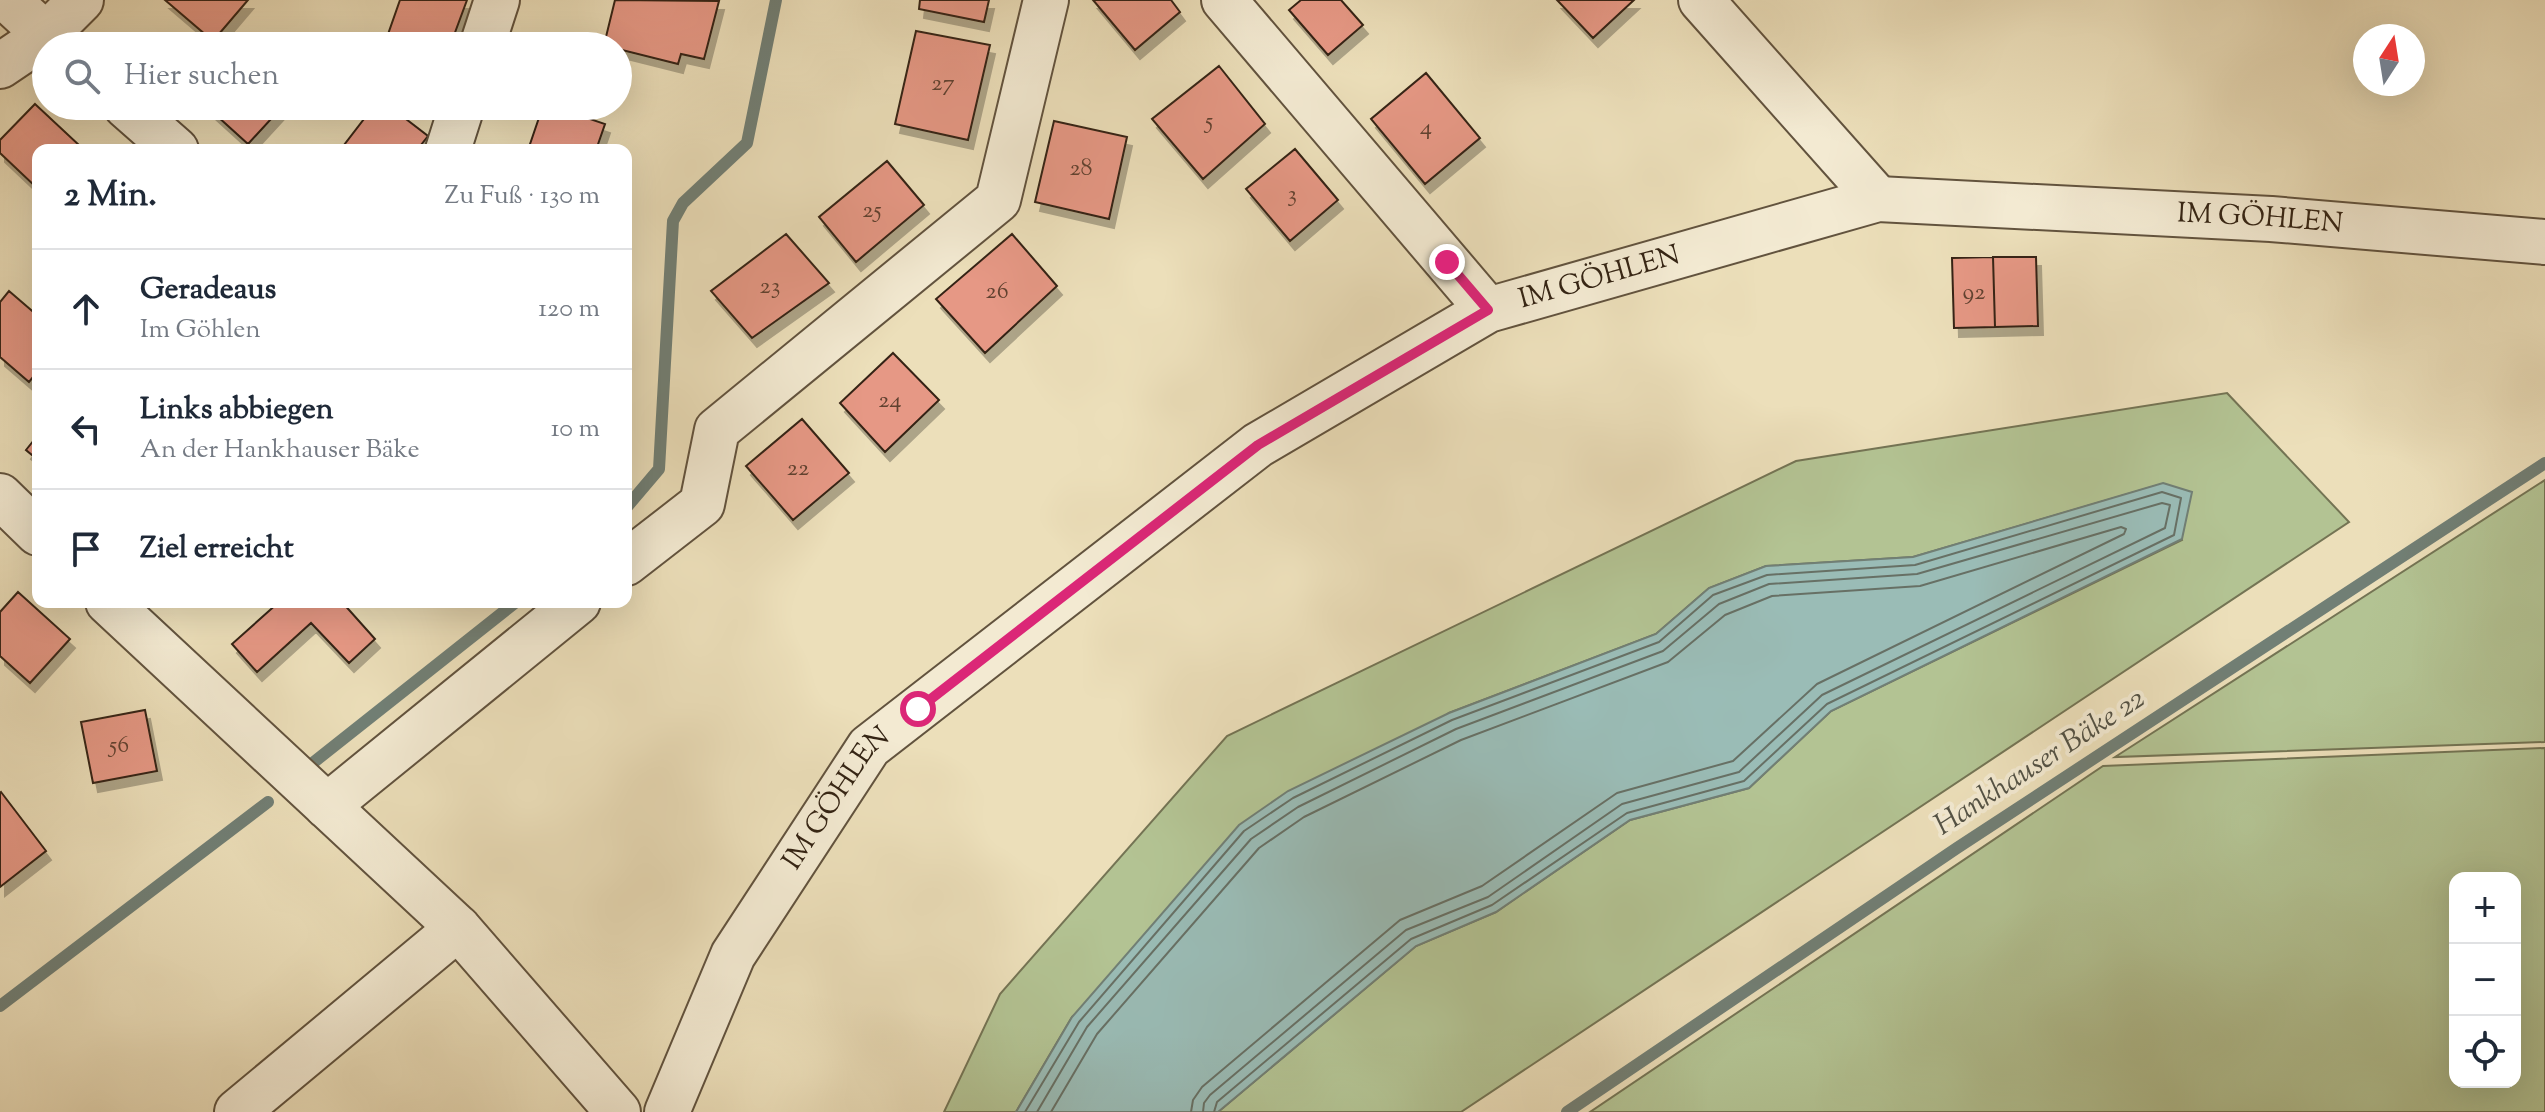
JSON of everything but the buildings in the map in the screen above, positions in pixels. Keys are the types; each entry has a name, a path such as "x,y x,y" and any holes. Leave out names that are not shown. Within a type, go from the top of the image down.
{"street":[{"path":"8,0 42,32"},
{"path":"58,32 81,0"},
{"path":"487,32 497,0"},
{"path":"632,552 702,504 717,430 998,200 1046,0"},
{"path":"1224,0 1488,310"},
{"path":"1701,0 1878,199"},
{"path":"0,66 32,51"},
{"path":"142,120 169,144"},
{"path":"450,144 458,120"},
{"name":"IM GÖHLEN","path":"667,1112 733,955 869,747 1258,445 1488,310 1878,199 2271,219 2545,242"},
{"path":"0,496 32,527"},
{"path":"114,608 458,928 618,1112"},
{"path":"327,806 571,608"},
{"path":"237,1112 458,928"}],"green space":[{"path":"2227,393 2349,522 1461,1112 1218,1112 1416,946 1496,912 1630,820 1749,788 1831,711 2182,540 2162,484 1913,557 1766,566 1709,588 1656,634 1449,713 1072,1017 1016,1112 944,1112 1000,994 1227,736 1796,461"},
{"path":"2545,480 2545,742 2115,757"},
{"path":"2545,748 2545,1112 1590,1112 2103,766"}],"water":[{"path":"2163,483 2192,492 2182,539 1831,711 1749,788 1630,820 1496,912 1416,946 1218,1112 1016,1112 1072,1017 1239,825 1288,791 1449,713 1656,634 1709,588 1766,566 1913,557"}],"waterway":[{"path":"632,501 659,469 673,221 683,203 747,143 776,0"},
{"name":"Hankhauser Bäke 22","path":"1567,1112 1957,848 2545,463"},
{"path":"314,762 508,608"},
{"path":"0,1006 268,802"}],"route":[{"path":"918,709 1258,445 1488,310 1447,262"}]}
